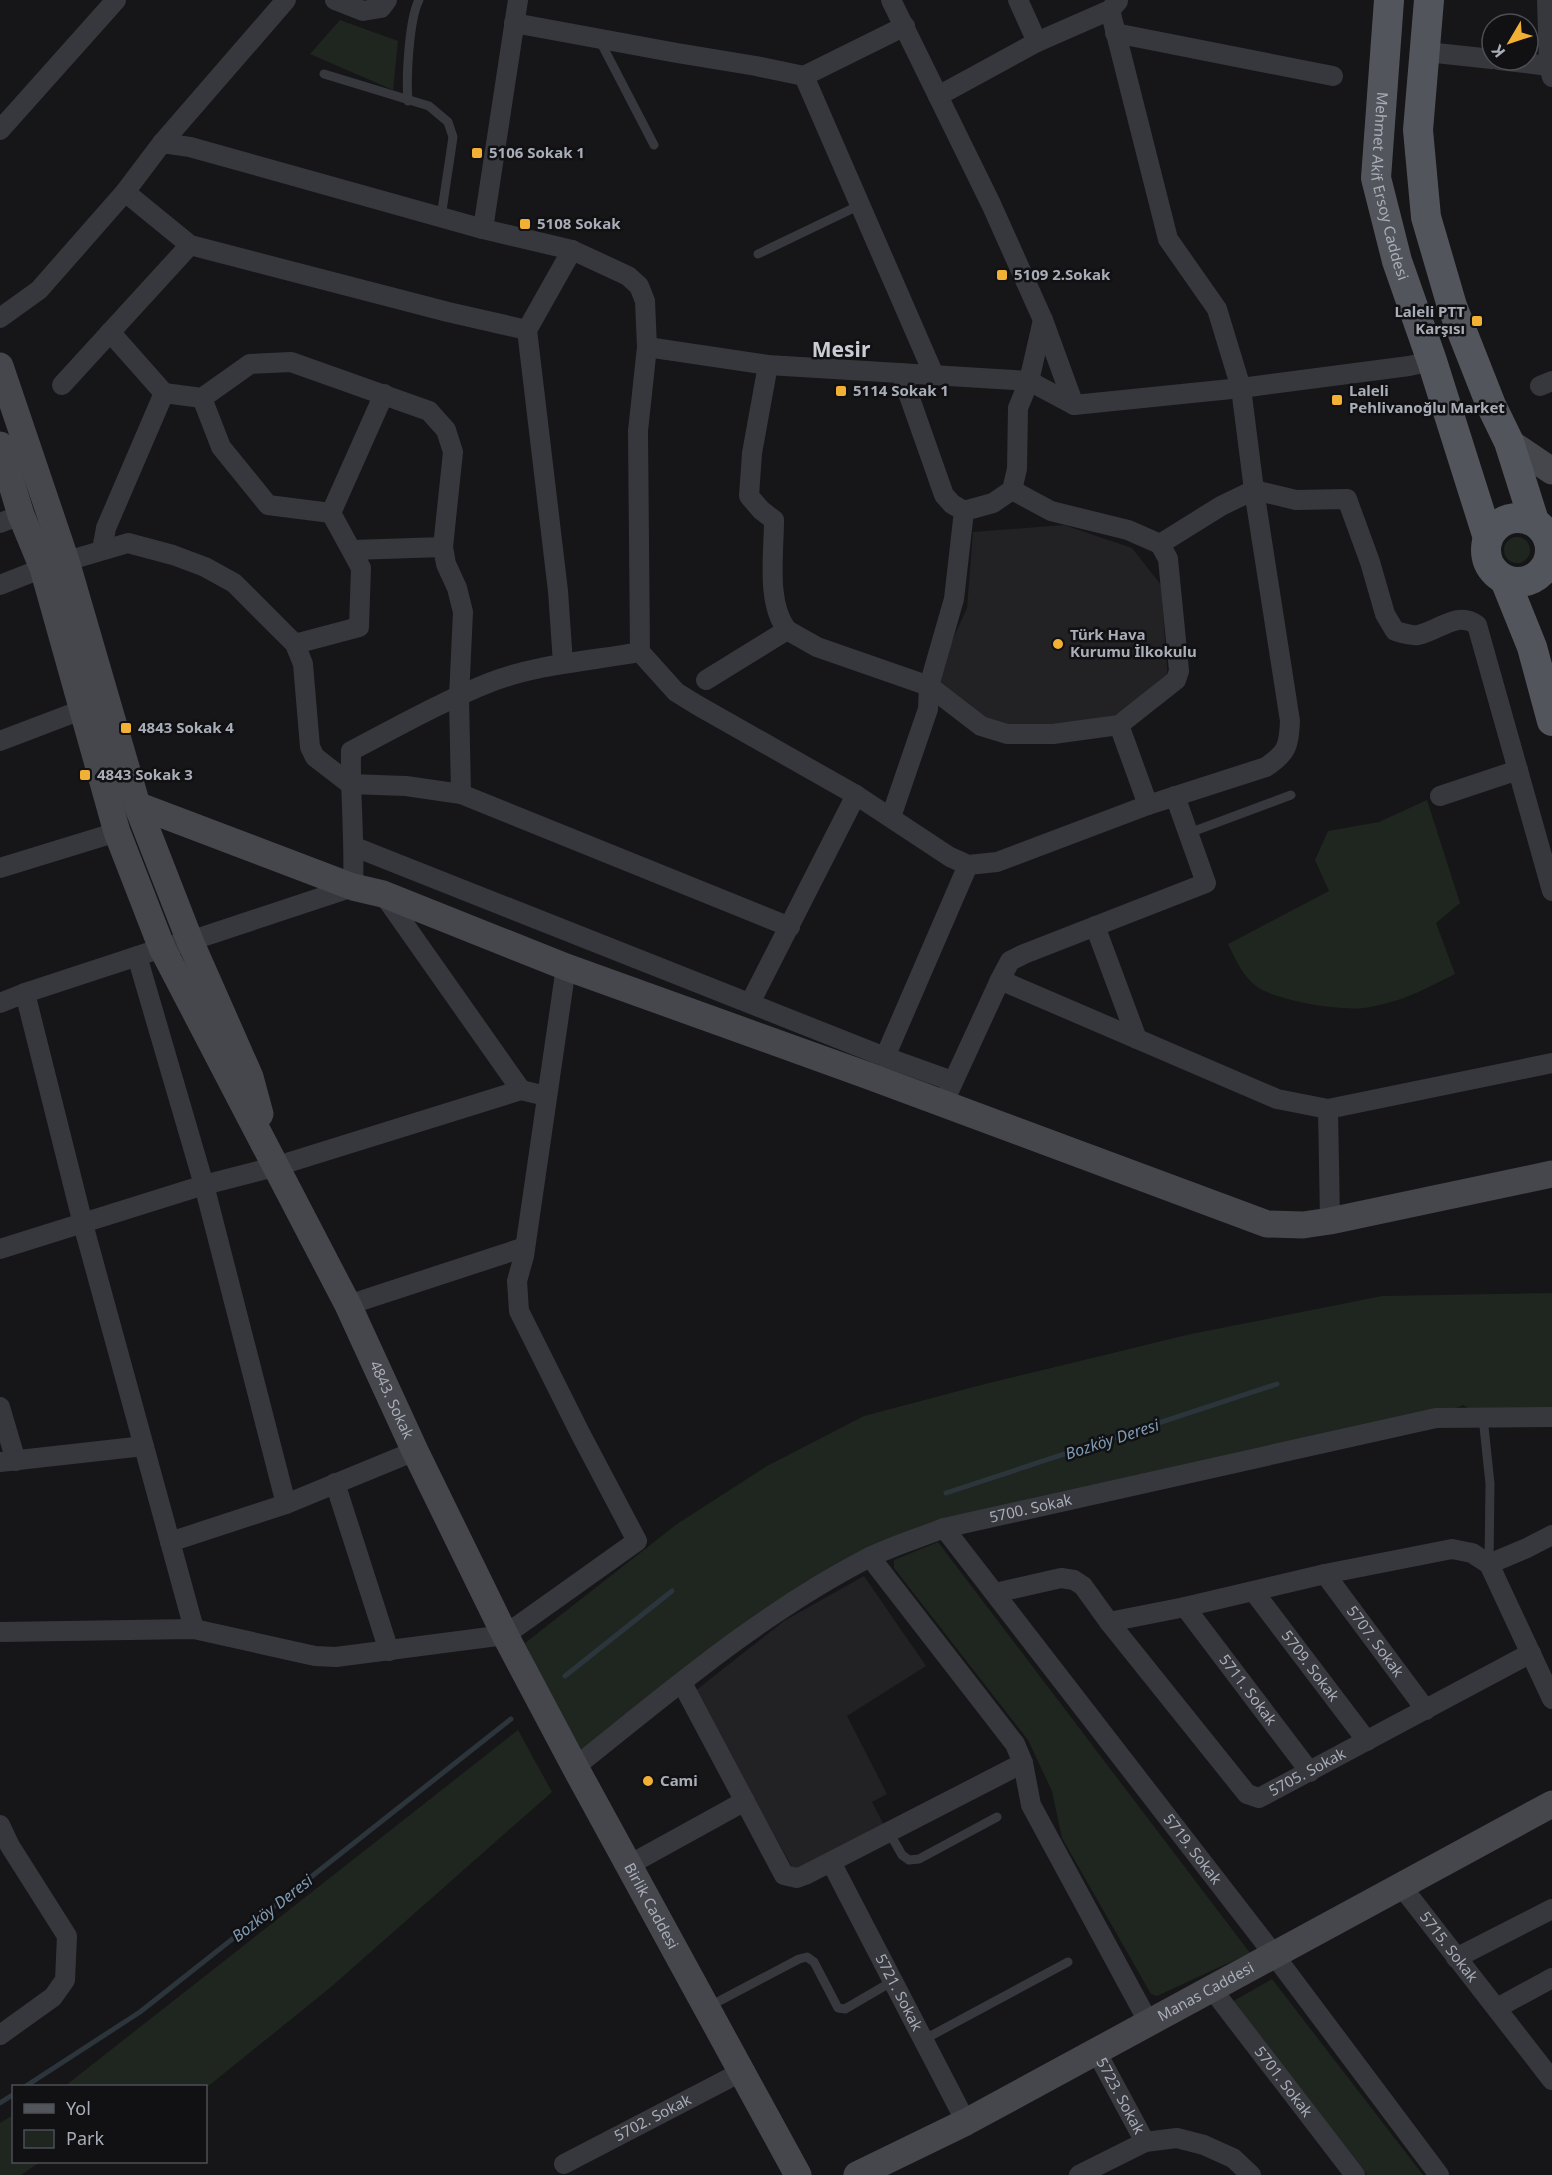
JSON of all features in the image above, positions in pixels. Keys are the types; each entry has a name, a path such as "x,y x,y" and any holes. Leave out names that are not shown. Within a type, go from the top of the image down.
{"main road":[{"name":"Mehmet Akif Ersoy Caddesi","path":"1389,0 1376,178 1397,261 1432,361 1488,538"},
{"name":"Mehmet Akif Ersoy Caddesi","path":"1429,0 1418,130 1426,217 1452,306 1547,540"},
{"path":"1505,580 1515,583 1533,579 1547,566 1547,540 1516,518 1507,519 1493,530 1488,538 1487,558 1491,567 1505,580 1532,647 1552,721"}],"street":[{"path":"0,130 116,0"},
{"path":"0,318 39,290 125,192 162,142 286,0"},
{"path":"335,0 363,11 381,8 387,0"},
{"path":"483,229 518,0"},
{"path":"891,0 991,204 1043,320 1074,405"},
{"path":"1018,0 1037,42"},
{"path":"1547,0 1551,73"},
{"path":"162,142 190,147 483,229 572,250 628,276 639,286 645,301 647,347 638,431 640,652 676,692 856,795 950,856 968,865 997,862 1148,804 1266,767 1281,757 1289,741 1290,721 1254,490 1241,388 1217,309 1167,239 1115,33 1114,5 1037,42 938,96"},
{"path":"514,23 804,76 904,26"},
{"path":"1115,33 1333,76"},
{"path":"1426,54 1436,52 1480,58"},
{"path":"804,76 934,375"},
{"path":"125,192 190,245 448,312 527,330"},
{"path":"62,385 190,245"},
{"path":"562,663 558,591 527,330 572,250"},
{"path":"901,373 944,495 952,504 964,511 993,503 1012,490 1017,468 1018,408 1029,381 1043,320"},
{"path":"110,332 164,393 202,398 250,364 291,362 429,411 446,430 453,452 443,547 463,612 459,697 461,794"},
{"path":"647,347 768,365 1029,381 1074,405 1241,388 1432,361"},
{"path":"768,365 752,453 749,496 774,520 774,601 779,620 787,630 817,647 929,686 981,726 1007,734 1053,734 1119,725 1176,680 1179,671 1168,559 1160,544 1128,530 1051,511 1012,490"},
{"path":"0,366 55,564 137,805 190,941 250,1077 274,1167"},
{"path":"102,550 106,528 164,393"},
{"path":"331,513 384,394"},
{"path":"202,398 221,447 268,505 331,513"},
{"path":"1509,442 1552,471"},
{"path":"0,445 10,519 55,564 84,709 149,952 204,1185 286,1504"},
{"path":"1160,544 1221,506 1254,490 1296,501 1347,499 1370,562 1385,614 1395,631 1417,636 1462,618 1477,625 1552,891"},
{"path":"891,817 928,709 929,686 954,599 964,511"},
{"path":"295,644 359,627 361,568 331,513"},
{"path":"0,585 55,564 128,543 173,555 205,567 234,584 295,644 303,664 310,747 315,757 350,784 406,786 461,794 790,927"},
{"path":"352,550 443,547"},
{"path":"706,680 787,630"},
{"path":"353,887 355,847 350,784 351,751 426,712 492,682 562,663 640,652"},
{"path":"0,741 84,709"},
{"path":"1119,725 1148,804"},
{"path":"1440,796 1518,770"},
{"path":"750,1003 856,795"},
{"path":"948,1093 1010,962 1206,883 1175,796"},
{"path":"137,805 353,887 383,894 566,967 948,1093 1268,1224 1303,1225 1330,1221 1552,1174"},
{"path":"0,868 117,832"},
{"path":"355,847 885,1057 948,1093"},
{"path":"885,1057 968,865"},
{"path":"0,1004 26,993 149,952 190,941 353,887"},
{"path":"383,894 521,1090"},
{"path":"1095,926 1137,1040"},
{"path":"149,952 274,1167"},
{"path":"0,1632 194,1629 315,1656 336,1657 505,1635 638,1541 580,1433 519,1311 517,1281 525,1247 566,967"},
{"path":"1000,980 1276,1099 1328,1109 1552,1063"},
{"path":"26,993 82,1224 194,1629"},
{"path":"0,1249 521,1090 546,1096"},
{"path":"1328,1109 1330,1221"},
{"name":"4843. Sokak","path":"274,1167 348,1305 505,1635"},
{"path":"348,1305 525,1247"},
{"path":"0,1407 8,1462 144,1446"},
{"name":"5700. Sokak","path":"575,1767 766,1619 870,1557 944,1528 1436,1418 1552,1417"},
{"path":"170,1542 286,1504 416,1451"},
{"path":"335,1483 389,1651"},
{"name":"5719. Sokak","path":"944,1528 1275,1956 1439,2175"},
{"path":"1488,1564 1552,1535"},
{"path":"1109,1622 1254,1592 1324,1574 1452,1549 1472,1553 1488,1564 1552,1699"},
{"path":"870,1557 1015,1744 1023,1763 1031,1805 1149,2023"},
{"name":"5707. Sokak","path":"1324,1574 1426,1710"},
{"name":"5705. Sokak","path":"995,1593 1061,1578 1074,1580 1083,1586 1109,1622 1247,1794 1260,1798 1531,1653"},
{"name":"5709. Sokak","path":"1254,1592 1367,1742"},
{"name":"5711. Sokak","path":"1185,1607 1310,1772"},
{"name":"Birlik Caddesi","path":"505,1635 798,2175"},
{"path":"682,1683 784,1875 797,1878 1023,1763"},
{"path":"629,1865 745,1801"},
{"name":"Manas Caddesi","path":"857,2175 966,2122 1552,1804"},
{"path":"0,1825 10,1846 67,1936 65,1980 53,1997 0,2035"},
{"name":"5721. Sokak","path":"831,1862 966,2122"},
{"name":"5715. Sokak","path":"1402,1887 1552,2080"},
{"path":"1456,1958 1552,1909"},
{"path":"1497,2008 1552,1978"},
{"name":"5701. Sokak","path":"1212,1989 1355,2175"},
{"name":"5723. Sokak","path":"1096,2051 1145,2142"},
{"name":"5702. Sokak","path":"564,2164 743,2071"},
{"name":"5723. Sokak","path":"1079,2175 1145,2142 1177,2138 1204,2145 1233,2158 1251,2175"}],"lane":[{"path":"408,100 410,45 419,0"},
{"path":"599,39 654,145"},
{"path":"324,74 429,106 448,122 453,137 441,217"},
{"path":"758,254 860,205"},
{"path":"1188,833 1291,795"},
{"path":"1483,1417 1490,1484 1488,1564"},
{"path":"889,1832 902,1856 909,1860 919,1859 997,1817"},
{"path":"707,2007 807,1957 814,1962 838,2008 846,2010 892,1981"},
{"path":"923,2040 1068,1962"}],"shaded area":[{"name":"Türk Hava Kurumu İlkokulu","path":"1064,525 1132,548 1161,585 1168,681 1112,717 1063,729 985,722 933,682 967,608 973,532"},
{"path":"864,1576 926,1666 847,1716 887,1794 872,1802 887,1831 797,1876 695,1691 784,1621"}],"green space":[{"path":"340,20 398,41 393,90 310,54"},
{"path":"1517,537 1526,541 1530,550 1526,559 1517,563 1508,559 1504,550 1508,541"},
{"path":"1427,800 1460,903 1436,923 1455,974 1404,998 1353,1009 1292,1000 1265,991 1251,982 1228,944 1329,891 1315,860 1328,831 1379,822"},
{"path":"1552,1293 1552,1410 1477,1413 1463,1405 1449,1411 906,1537 807,1581 578,1756 525,1643 677,1524 767,1466 864,1416 1191,1334 1382,1296"},
{"path":"938,1542 1250,1953 1157,1996 1151,1994 1062,1838 1052,1791 1028,1740 894,1568 894,1560"},
{"path":"518,1730 552,1792 331,1987 207,2087 207,2085 66,2085"},
{"path":"1272,1979 1423,2175 1367,2175 1232,2002"},
{"path":"12,2116 12,2163 39,2163 21,2175 0,2175 0,2123"}],"waterway":[{"name":"Bozköy Deresi","path":"946,1493 1277,1384"},
{"name":"Bozköy Deresi","path":"565,1676 672,1591"},
{"name":"Bozköy Deresi","path":"28,2085 140,2012 511,1719"},
{"name":"Bozköy Deresi","path":"0,2103 12,2095"}],"place":[{"name":"5106 Sokak 1","path":"477,153"},
{"name":"5108 Sokak","path":"525,224"},
{"name":"5109 2.Sokak","path":"1002,275"},
{"name":"Laleli PTT Karşısı","path":"1477,321"},
{"name":"5114 Sokak 1","path":"841,391"},
{"name":"Laleli Pehlivanoğlu Market","path":"1337,400"},
{"name":"Türk Hava Kurumu İlkokulu","path":"1058,644"},
{"name":"4843 Sokak 4","path":"126,728"},
{"name":"4843 Sokak 3","path":"85,775"},
{"name":"Cami","path":"648,1781"}],"district":[{"name":"Mesir","path":"841,350"}]}
